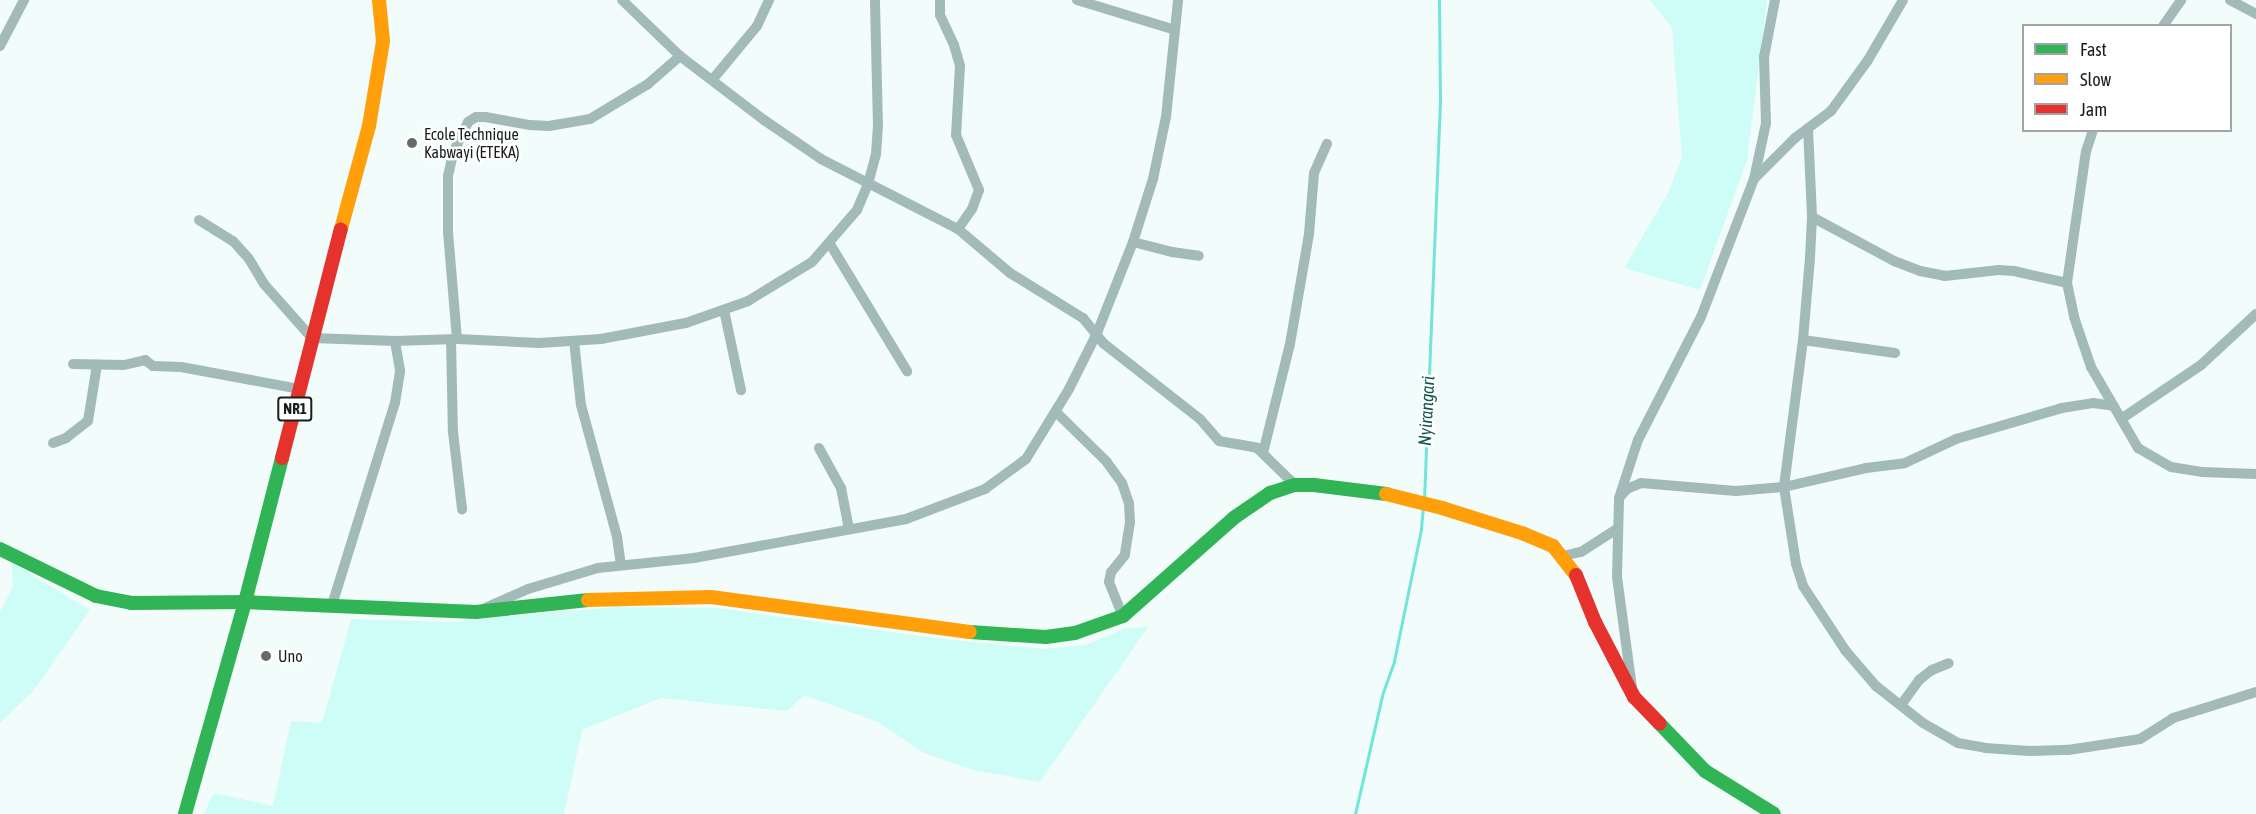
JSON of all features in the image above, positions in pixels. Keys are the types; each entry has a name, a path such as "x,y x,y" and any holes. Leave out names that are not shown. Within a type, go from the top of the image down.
{"main road":[{"name":"NR1","path":"185,814 245,602 376,94 383,41 379,0"},
{"path":"0,549 96,596 131,603 245,602 476,612 607,598 711,597 1022,638 1075,633 1123,616 1257,500 1295,485 1376,492 1442,508 1540,539 1563,555 1574,569 1595,622 1634,697 1705,771 1774,814"}],"street":[{"path":"0,46 24,0"},
{"path":"622,0 680,56 764,120 821,159 958,229 1010,273 1083,318 1120,356 1200,419 1219,441 1252,446 1263,453 1295,485"},
{"path":"713,79 757,26 769,0"},
{"path":"199,220 233,241 249,259 264,284 312,338 395,341 454,339 539,343 574,341 653,331 724,310 748,301 812,262 830,244 857,210 868,184 876,154 878,126 875,0"},
{"path":"940,0 940,15 954,45 960,66 956,135 979,190 972,209 958,229"},
{"path":"1077,0 1175,30"},
{"path":"476,612 559,578 621,564 694,558 906,519 985,489 1026,459 1056,412 1097,333 1133,242 1153,179 1166,117 1178,0"},
{"path":"1634,697 1617,577 1619,498 1638,440 1701,317 1754,179 1766,123 1764,57 1775,0"},
{"path":"1754,179 1808,128 1831,111 1868,60 1903,0"},
{"path":"2164,24 2181,0"},
{"path":"2230,0 2256,14"},
{"path":"462,509 453,432 454,339 448,188 451,160 468,122 476,117 485,117 519,124 549,126 590,119 638,91 680,56"},
{"path":"1808,128 1812,217 1803,340 1784,487 1796,564 1803,586 1845,650 1876,686 1923,723 1958,743 2030,751 2068,750 2140,739 2173,718 2256,692"},
{"path":"2092,132 2086,151 2067,283 2074,317 2091,367 2138,448 2170,467 2202,472 2256,474"},
{"path":"1263,453 1290,344 1310,234 1314,174 1327,144"},
{"path":"1812,217 1894,261 1920,271 1945,276 1999,270 2014,271 2067,283"},
{"path":"1133,242 1172,252 1199,255"},
{"path":"830,244 907,371"},
{"path":"724,310 741,390"},
{"path":"2121,419 2201,365 2256,314"},
{"path":"1803,340 1895,353"},
{"path":"332,605 395,403 400,370 395,341"},
{"path":"574,341 581,405 617,537 621,564"},
{"path":"73,364 124,365 145,360 153,366 181,367 300,389"},
{"path":"52,443 66,438 88,421 97,365"},
{"path":"1619,498 1627,489 1641,483 1736,491 1784,487 1866,468 1905,463 1956,439 2062,408 2092,403 2114,405"},
{"path":"1056,412 1106,461 1122,483 1129,503 1131,522 1125,555 1111,572 1108,582 1123,616"},
{"path":"819,448 841,488 849,529"},
{"path":"1563,555 1581,552 1617,529"},
{"path":"1901,705 1919,680 1932,670 1949,663"}],"shaded area":[{"path":"1650,0 1767,0 1747,160 1700,290 1624,268 1668,193 1682,157 1672,28"},
{"path":"12,563 90,610 34,690 0,723 0,613 13,586"},
{"path":"615,607 717,608 935,638 1044,649 1085,645 1126,628 1148,627 1040,782 973,770 924,753 878,722 804,695 787,711 661,698 582,730 564,814 204,814 214,793 273,806 291,721 322,723 351,619 451,622"}],"waterway":[{"name":"Nyirangari","path":"1424,499 1440,100 1439,0"},
{"name":"Nyirangari","path":"1355,814 1383,692 1394,661 1421,529 1423,508"}],"traffic: fast":[{"path":"185,814 245,602 282,458"},
{"path":"970,632 1046,637 1075,633 1123,616 1235,517 1270,493 1295,485 1314,485 1386,494"},
{"path":"0,549 96,596 131,603 245,602 476,612 588,600"},
{"path":"1660,724 1705,771 1774,814"}],"traffic: slow":[{"path":"341,229 369,126 383,41 379,0"},
{"path":"1386,494 1442,508 1522,533 1553,546 1576,575"},
{"path":"588,600 711,597 970,632"}],"traffic: jam":[{"path":"282,458 341,229"},
{"path":"1576,575 1595,622 1634,697 1660,724"}],"place":[{"name":"Ecole Technique Kabwayi (ETEKA)","path":"412,143"},
{"name":"Uno","path":"266,656"}]}
